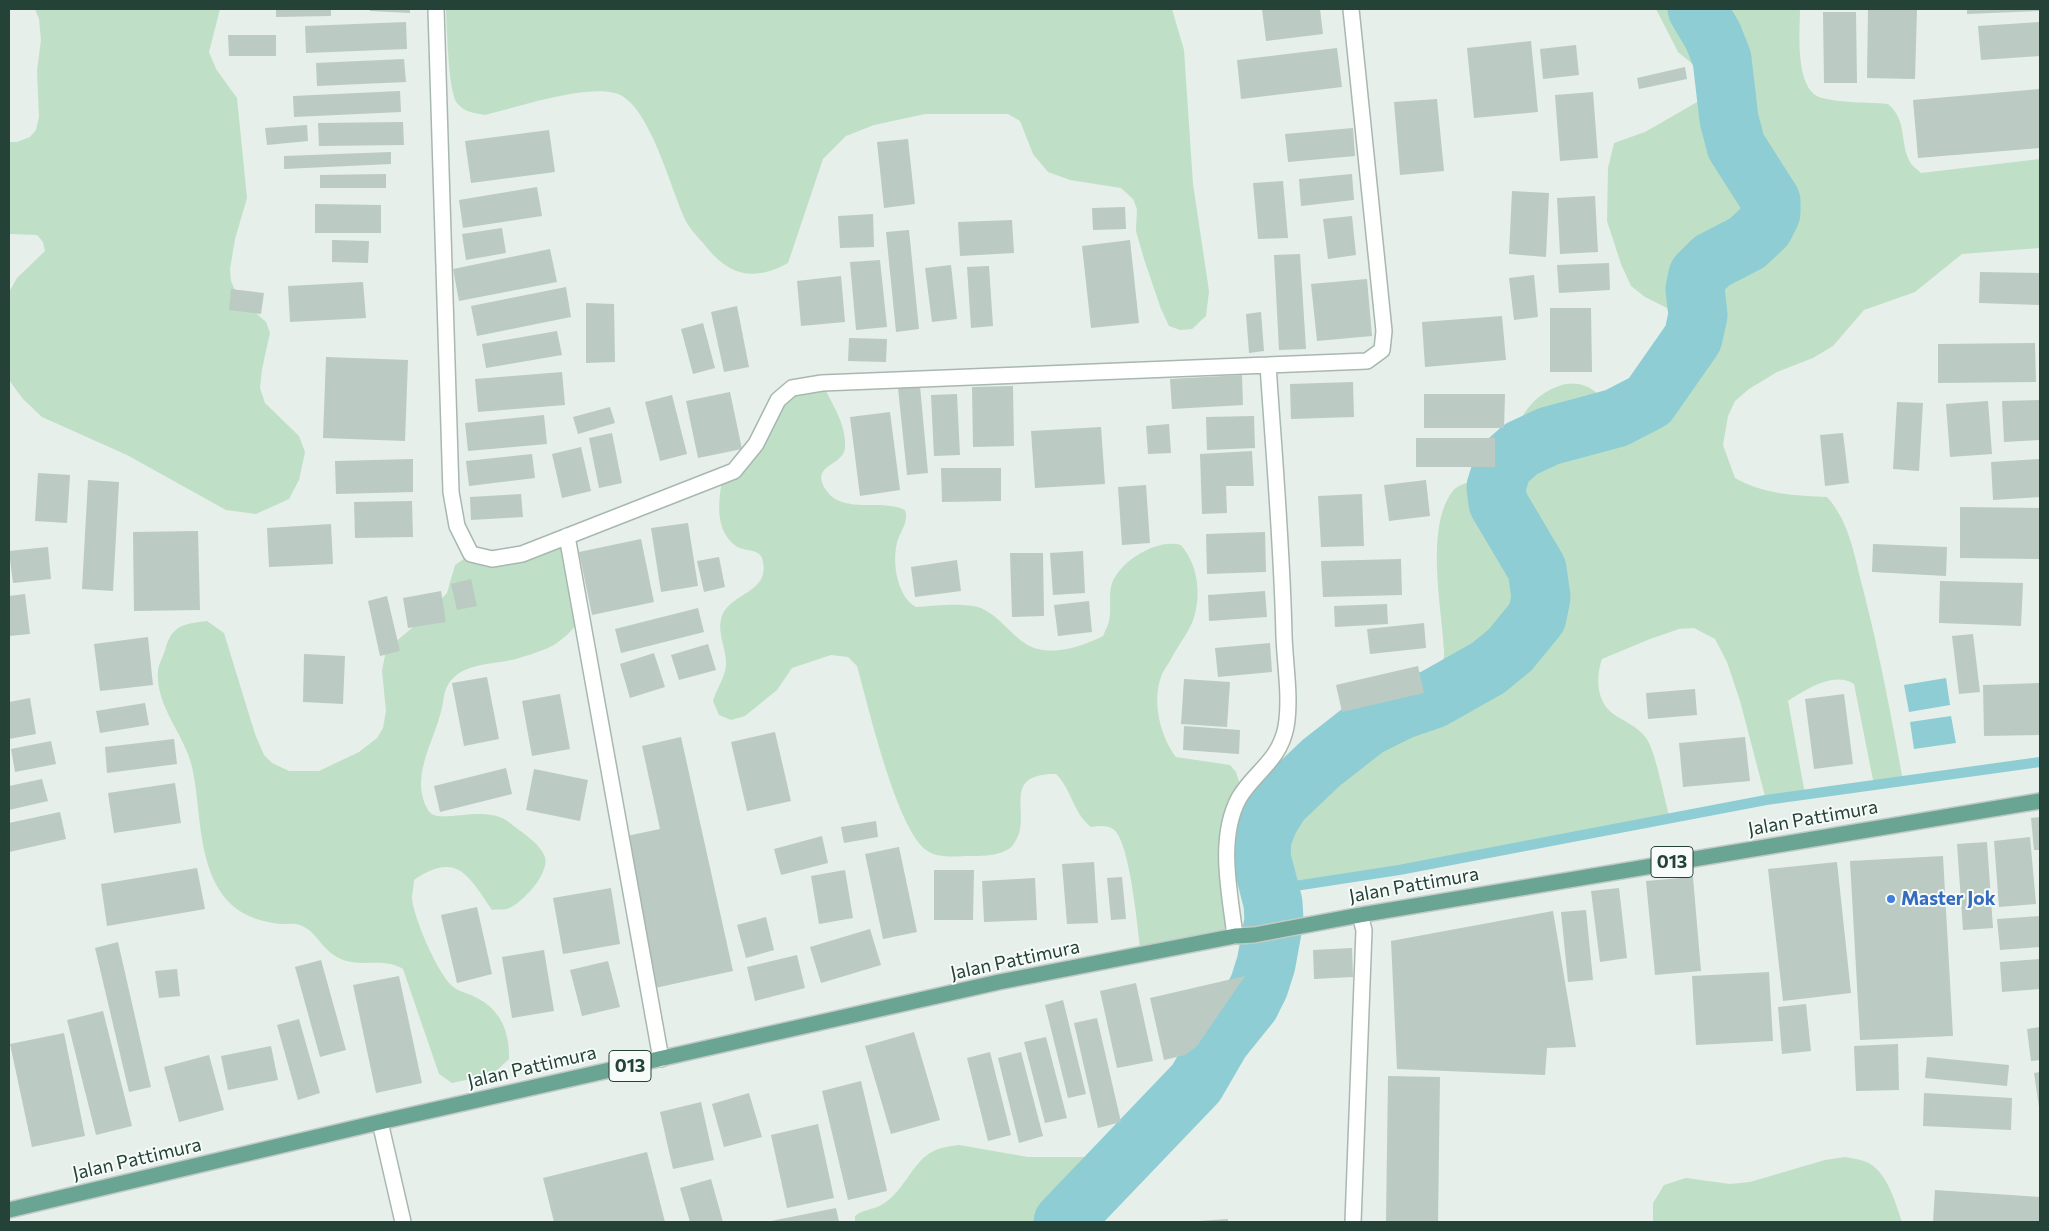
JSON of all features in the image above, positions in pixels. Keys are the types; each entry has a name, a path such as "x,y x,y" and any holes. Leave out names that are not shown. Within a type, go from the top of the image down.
{"main road":[{"name":"Jalan Pattimura","path":"9,1210 380,1122 999,982 1235,936 1254,935 1360,914 2040,801"}],"street":[{"path":"436,9 451,492 457,526 471,554 492,559 522,554 734,471 756,444 778,400 792,388 831,382 1367,361 1382,350 1384,331 1351,9"},
{"path":"1235,936 1228,873 1227,834 1239,798 1277,752 1286,727 1288,702 1282,555 1268,365"},
{"path":"567,536 661,1058"},
{"path":"1353,1222 1364,930 1360,914"},
{"path":"380,1122 403,1222"}],"green space":[{"path":"35,9 220,9 209,52 216,69 237,98 247,198 235,239 230,269 231,281 238,297 266,322 270,333 260,388 265,403 299,436 305,452 299,480 289,499 256,514 226,510 127,455 42,417 23,399 9,380 9,292 17,278 45,251 43,242 37,235 9,234 9,142 17,142 30,137 36,130 39,117 37,71 41,40 39,19"},
{"path":"446,9 1172,9 1184,50 1193,184 1209,291 1206,316 1192,329 1180,330 1169,326 1161,309 1136,231 1137,209 1133,199 1121,188 1070,180 1048,172 1033,154 1020,121 1008,114 925,114 874,125 846,136 823,159 788,263 766,272 755,274 736,271 717,259 687,223 649,130 639,113 627,100 615,93 602,91 586,92 550,98 485,115 469,112 460,106 454,96 452,86 448,58"},
{"path":"1656,9 1800,9 1800,59 1807,84 1813,93 1822,98 1837,101 1888,104 1898,117 1910,162 1921,173 2040,159 2040,248 1962,254 1915,292 1864,310 1833,346 1813,358 1777,372 1749,389 1735,401 1728,416 1723,445 1735,478 1768,491 1792,495 1827,497 1846,527 1868,609 1903,781 1874,785 1854,684 1838,680 1829,681 1811,687 1788,701 1805,794 1766,800 1740,701 1727,662 1715,639 1694,628 1679,629 1602,659 1598,680 1600,695 1607,708 1636,728 1648,741 1657,767 1670,819 1399,870 1269,890 1261,850 1263,837 1278,807 1291,791 1322,762 1366,728 1391,715 1433,698 1444,656 1437,547 1439,526 1444,508 1452,492 1467,483 1498,482 1518,425 1534,402 1545,393 1565,384 1585,386 1601,396 1616,418 1649,401 1693,339 1681,315 1645,297 1631,286 1621,264 1607,221 1608,168 1614,143 1645,132 1704,98 1708,83 1706,75 1678,52"},
{"path":"822,383 838,414 845,439 843,454 825,469 822,474 821,479 824,487 833,498 845,503 897,507 905,510 906,519 898,539 896,551 896,569 904,595 916,607 975,606 987,611 1020,640 1035,648 1054,651 1075,647 1103,636 1110,616 1112,583 1123,566 1151,548 1172,544 1181,545 1191,560 1194,569 1198,596 1197,605 1191,625 1162,674 1157,697 1159,719 1170,749 1176,757 1230,765 1236,772 1241,788 1227,834 1235,936 1141,955 1129,867 1119,836 1110,828 1102,826 1091,827 1080,815 1066,787 1056,774 1038,776 1027,781 1022,789 1019,834 1009,849 993,855 981,856 942,856 926,850 915,837 904,817 884,764 857,666 848,657 831,655 792,668 777,690 745,716 731,720 719,715 713,701 726,665 720,622 727,608 761,580 763,572 762,557 756,552 736,546 724,531 719,513 723,475 734,471 778,400"},
{"path":"567,536 582,618 563,639 548,648 516,659 476,666 458,674 451,680 444,695 441,712 424,762 421,786 423,798 428,810 433,815 488,814 500,817 530,838 543,852 545,857 543,871 534,887 520,901 507,909 492,910 468,877 460,871 451,868 441,868 414,880 412,899 417,919 439,969 453,987 475,997 491,1008 502,1023 508,1040 509,1059 493,1074 452,1083 439,1074 403,969 390,964 358,963 341,959 327,950 313,933 307,929 298,924 282,924 256,919 238,910 221,892 212,877 206,859 192,767 161,696 158,684 158,669 171,635 175,631 191,623 207,621 224,633 255,734 264,755 272,763 289,771 319,771 359,752 377,738 383,728 386,711 382,671 386,650 427,615 447,593 455,565 471,554 492,559"},
{"path":"959,1145 1028,1157 1085,1157 1095,1163 1103,1180 1063,1222 855,1222 855,1216 858,1214 880,1206 890,1199 923,1158 936,1150"},
{"path":"1845,1157 1864,1161 1879,1171 1889,1187 1902,1222 1653,1222 1653,1203 1664,1185 1686,1178 1730,1184 1750,1182 1825,1160"}],"water":[{"path":"1946,678 1950,705 1909,712 1904,685"},
{"path":"1951,716 1956,743 1914,749 1910,722"}],"building":[{"path":"276,9 331,9 331,16 276,17"},
{"path":"370,9 410,9 410,13 370,11"},
{"path":"1262,9 1320,9 1323,34 1266,41"},
{"path":"1868,9 1917,9 1915,79 1867,78"},
{"path":"1967,9 2040,9 2040,11 1967,14"},
{"path":"1823,12 1856,12 1857,83 1824,83"},
{"path":"406,22 407,49 306,53 305,26"},
{"path":"2040,22 2040,56 1981,60 1978,26"},
{"path":"228,35 276,35 276,56 229,56"},
{"path":"1531,41 1538,112 1474,118 1467,48"},
{"path":"1576,45 1579,75 1543,79 1540,49"},
{"path":"1337,48 1342,87 1241,99 1237,60"},
{"path":"404,59 406,82 317,86 316,63"},
{"path":"1685,67 1687,79 1639,89 1637,78"},
{"path":"2040,89 2040,148 1918,158 1913,100"},
{"path":"400,91 401,112 294,117 293,96"},
{"path":"1593,92 1598,158 1560,161 1555,95"},
{"path":"1437,99 1444,171 1400,175 1394,102"},
{"path":"403,122 404,145 319,146 318,123"},
{"path":"307,125 308,141 267,145 265,128"},
{"path":"1353,128 1355,156 1288,162 1285,134"},
{"path":"549,130 555,172 471,183 465,141"},
{"path":"908,139 915,204 884,208 877,142"},
{"path":"391,152 391,164 284,169 284,156"},
{"path":"386,174 386,188 320,188 320,175"},
{"path":"1352,174 1354,200 1301,206 1299,179"},
{"path":"1283,181 1288,238 1258,239 1253,183"},
{"path":"537,187 542,216 463,228 459,200"},
{"path":"1512,191 1549,193 1546,257 1509,254"},
{"path":"1595,196 1598,252 1560,254 1557,198"},
{"path":"315,204 381,205 381,233 315,233"},
{"path":"1125,207 1126,229 1093,230 1092,208"},
{"path":"873,214 874,247 840,248 838,216"},
{"path":"1352,216 1356,255 1328,259 1323,219"},
{"path":"1012,220 1014,253 960,256 958,222"},
{"path":"502,228 506,253 466,260 462,234"},
{"path":"909,230 919,329 896,332 886,232"},
{"path":"332,240 369,241 368,263 332,262"},
{"path":"1130,240 1139,323 1091,328 1082,246"},
{"path":"550,249 557,282 459,301 453,269"},
{"path":"1300,254 1306,349 1279,350 1274,255"},
{"path":"880,260 887,327 856,330 850,262"},
{"path":"1609,263 1610,290 1559,293 1557,265"},
{"path":"951,265 957,319 932,322 925,268"},
{"path":"989,266 993,326 971,328 967,267"},
{"path":"1980,272 2040,273 2040,305 1979,303"},
{"path":"1534,275 1538,317 1514,320 1509,278"},
{"path":"841,276 845,322 801,326 797,281"},
{"path":"1367,279 1372,336 1317,341 1311,284"},
{"path":"363,282 366,318 290,322 288,286"},
{"path":"566,287 571,317 477,336 471,306"},
{"path":"231,289 264,293 261,314 229,310"},
{"path":"586,303 614,304 615,362 586,363"},
{"path":"737,306 749,367 724,372 711,312"},
{"path":"1550,308 1591,308 1592,372 1550,372"},
{"path":"1261,312 1264,351 1249,353 1246,314"},
{"path":"1502,316 1506,360 1425,367 1422,322"},
{"path":"703,323 715,368 693,374 681,329"},
{"path":"557,331 562,355 486,368 482,344"},
{"path":"849,338 887,339 886,362 848,361"},
{"path":"2035,343 2036,382 1938,383 1938,344"},
{"path":"326,357 408,360 405,441 323,438"},
{"path":"562,372 565,405 478,412 475,379"},
{"path":"1242,375 1243,405 1172,409 1170,379"},
{"path":"1353,382 1354,417 1291,419 1290,384"},
{"path":"920,386 928,473 907,475 898,388"},
{"path":"1013,386 1014,446 973,447 972,387"},
{"path":"730,392 742,449 698,458 686,401"},
{"path":"957,394 960,455 934,456 931,395"},
{"path":"1424,394 1505,394 1504,428 1424,428"},
{"path":"672,395 687,454 660,461 645,402"},
{"path":"2040,400 2040,440 2004,442 2002,401"},
{"path":"1988,401 1992,454 1950,457 1946,404"},
{"path":"1897,402 1923,403 1919,471 1893,469"},
{"path":"610,407 615,423 578,434 573,417"},
{"path":"890,412 900,490 860,496 850,417"},
{"path":"544,415 547,444 468,451 465,423"},
{"path":"1254,416 1255,448 1207,450 1206,417"},
{"path":"1169,424 1171,453 1148,454 1146,426"},
{"path":"1101,427 1105,484 1035,488 1031,431"},
{"path":"612,433 622,483 599,488 589,438"},
{"path":"1843,433 1849,483 1825,486 1820,435"},
{"path":"1416,438 1495,438 1495,467 1416,467"},
{"path":"581,447 591,491 562,498 552,454"},
{"path":"1252,451 1254,486 1226,486 1227,513 1202,514 1200,454"},
{"path":"532,454 535,478 469,486 466,461"},
{"path":"413,459 413,492 336,494 335,461"},
{"path":"2040,459 2040,497 1993,500 1991,462"},
{"path":"941,468 1001,468 1001,501 942,502"},
{"path":"38,473 70,475 67,523 35,521"},
{"path":"88,480 119,482 113,591 82,589"},
{"path":"1426,480 1430,516 1389,521 1384,485"},
{"path":"1146,485 1150,543 1122,545 1118,487"},
{"path":"521,494 523,517 471,520 470,497"},
{"path":"1362,494 1364,546 1321,547 1318,496"},
{"path":"412,501 413,537 355,538 354,502"},
{"path":"1960,507 2040,508 2040,559 1960,558"},
{"path":"688,523 698,586 661,592 651,528"},
{"path":"331,524 333,564 269,567 267,528"},
{"path":"198,531 200,610 134,611 133,532"},
{"path":"1265,532 1266,572 1207,574 1206,534"},
{"path":"641,539 654,602 592,615 579,552"},
{"path":"1873,544 1947,547 1946,576 1872,572"},
{"path":"48,547 51,579 13,583 9,551"},
{"path":"1083,551 1085,593 1053,595 1050,553"},
{"path":"1010,553 1043,553 1044,616 1012,617"},
{"path":"719,557 725,587 704,592 697,561"},
{"path":"1401,559 1402,595 1323,597 1321,561"},
{"path":"957,560 961,591 915,597 911,567"},
{"path":"471,579 477,606 457,610 451,584"},
{"path":"1940,581 2023,583 2021,626 1939,623"},
{"path":"441,591 446,622 408,628 403,598"},
{"path":"1265,591 1267,617 1209,621 1208,595"},
{"path":"25,594 30,634 9,636 9,596"},
{"path":"387,596 400,651 380,656 368,601"},
{"path":"1089,601 1092,632 1058,636 1054,605"},
{"path":"1387,604 1388,624 1335,627 1334,606"},
{"path":"698,608 704,632 621,653 615,629"},
{"path":"1424,623 1426,648 1370,654 1367,629"},
{"path":"1973,634 1980,692 1959,694 1952,636"},
{"path":"148,637 153,685 100,691 94,644"},
{"path":"1270,643 1272,672 1218,677 1215,648"},
{"path":"708,644 716,670 679,680 671,655"},
{"path":"654,653 665,687 630,698 620,664"},
{"path":"304,654 345,656 343,704 303,702"},
{"path":"1418,666 1424,693 1342,712 1336,685"},
{"path":"487,677 499,739 464,746 452,683"},
{"path":"1184,679 1230,682 1227,727 1181,724"},
{"path":"2040,683 2040,735 1984,736 1983,685"},
{"path":"1695,689 1697,715 1648,719 1646,693"},
{"path":"560,694 570,749 532,756 522,701"},
{"path":"1844,694 1853,764 1814,769 1805,699"},
{"path":"30,698 36,734 9,739 9,702"},
{"path":"145,703 149,725 100,733 96,711"},
{"path":"1184,726 1240,730 1239,754 1183,750"},
{"path":"775,732 791,801 747,811 731,742"},
{"path":"681,737 733,971 655,988 622,837 660,829 642,746"},
{"path":"1745,737 1750,781 1683,787 1679,743"},
{"path":"174,739 177,764 107,773 105,747"},
{"path":"51,741 56,764 15,772 11,749"},
{"path":"506,768 512,794 440,812 434,786"},
{"path":"534,769 588,780 580,821 526,810"},
{"path":"42,779 48,801 9,810 9,786"},
{"path":"175,783 181,823 114,833 108,793"},
{"path":"60,812 66,839 9,852 9,823"},
{"path":"2040,817 2040,850 2034,850 2031,818"},
{"path":"876,821 878,837 844,843 841,827"},
{"path":"822,836 828,863 781,875 774,849"},
{"path":"2030,837 2036,904 1999,907 1994,841"},
{"path":"1987,842 1993,928 1963,930 1957,844"},
{"path":"899,847 917,932 883,939 865,854"},
{"path":"1943,856 1953,1036 1860,1040 1850,861"},
{"path":"1094,862 1098,923 1067,924 1062,864"},
{"path":"1837,862 1851,993 1783,1001 1768,869"},
{"path":"197,868 205,909 107,926 101,884"},
{"path":"845,870 853,918 819,924 811,876"},
{"path":"934,870 974,870 973,920 934,920"},
{"path":"1122,877 1126,919 1111,920 1107,878"},
{"path":"1693,877 1701,971 1655,975 1646,881"},
{"path":"1035,878 1037,920 984,922 982,881"},
{"path":"611,888 620,944 563,954 553,898"},
{"path":"1619,888 1627,958 1600,962 1591,891"},
{"path":"477,907 492,974 457,983 441,915"},
{"path":"1586,910 1593,980 1568,982 1561,912"},
{"path":"1553,911 1576,1047 1547,1048 1545,1075 1397,1069 1391,941"},
{"path":"2040,916 2040,947 2000,950 1997,919"},
{"path":"766,917 774,950 746,958 737,925"},
{"path":"870,929 881,965 821,983 810,947"},
{"path":"118,942 151,1087 129,1092 95,948"},
{"path":"1352,948 1353,977 1314,979 1313,950"},
{"path":"544,950 554,1011 512,1018 502,957"},
{"path":"797,955 805,988 755,1001 747,967"},
{"path":"2040,959 2040,989 2002,992 2000,962"},
{"path":"321,960 346,1050 320,1057 295,967"},
{"path":"608,961 620,1007 582,1016 570,970"},
{"path":"177,969 180,996 159,998 155,971"},
{"path":"1769,972 1773,1041 1696,1045 1692,976"},
{"path":"399,976 422,1083 376,1093 353,985"},
{"path":"1245,976 1197,1046 1185,1055 1164,1060 1150,998"},
{"path":"1136,983 1153,1061 1117,1068 1100,991"},
{"path":"1063,1000 1086,1094 1068,1098 1045,1005"},
{"path":"1806,1004 1811,1051 1782,1054 1778,1007"},
{"path":"103,1011 132,1126 96,1135 67,1020"},
{"path":"1097,1018 1121,1122 1098,1128 1074,1023"},
{"path":"299,1019 320,1093 298,1100 277,1025"},
{"path":"2040,1027 2040,1060 2031,1061 2027,1029"},
{"path":"914,1032 940,1120 891,1134 865,1046"},
{"path":"64,1033 85,1136 32,1147 10,1044"},
{"path":"1046,1037 1067,1118 1045,1123 1024,1042"},
{"path":"1898,1044 1899,1090 1856,1091 1854,1046"},
{"path":"271,1046 278,1080 228,1090 221,1056"},
{"path":"990,1052 1011,1135 988,1141 967,1058"},
{"path":"1021,1052 1043,1136 1019,1143 998,1058"},
{"path":"209,1055 224,1110 179,1122 164,1067"},
{"path":"1927,1057 2009,1065 2007,1086 1925,1078"},
{"path":"2040,1072 2040,1106 2039,1107 2034,1073"},
{"path":"1388,1076 1440,1077 1438,1222 1386,1222"},
{"path":"861,1081 887,1191 848,1200 822,1091"},
{"path":"749,1093 762,1137 724,1147 712,1104"},
{"path":"1924,1093 2012,1098 2011,1130 1923,1126"},
{"path":"701,1102 714,1160 673,1169 660,1112"},
{"path":"818,1124 834,1198 787,1208 771,1135"},
{"path":"647,1152 665,1222 554,1222 543,1178"},
{"path":"711,1179 723,1222 690,1222 680,1188"},
{"path":"1935,1190 2040,1197 2040,1222 1933,1222"},
{"path":"836,1208 839,1222 771,1222 771,1221"},
{"path":"1228,1219 1228,1222 1198,1222 1198,1221"}],"waterway":[{"path":"1063,1222 1196,1083 1221,1040 1250,1004 1259,986 1266,964 1274,920 1273,903 1261,857 1262,838 1269,820 1280,802 1321,763 1367,727 1401,710 1433,699 1488,668 1510,650 1537,617 1541,597 1537,569 1498,503 1496,487 1503,465 1521,449 1549,436 1616,418 1649,401 1693,338 1698,315 1695,289 1698,275 1712,261 1747,243 1764,227 1771,213 1771,201 1736,146 1729,119 1722,59 1713,36 1697,9"},
{"path":"1269,890 1399,870 1766,800 2040,762"}],"place":[{"name":"Master Jok","path":"1891,899"}]}
